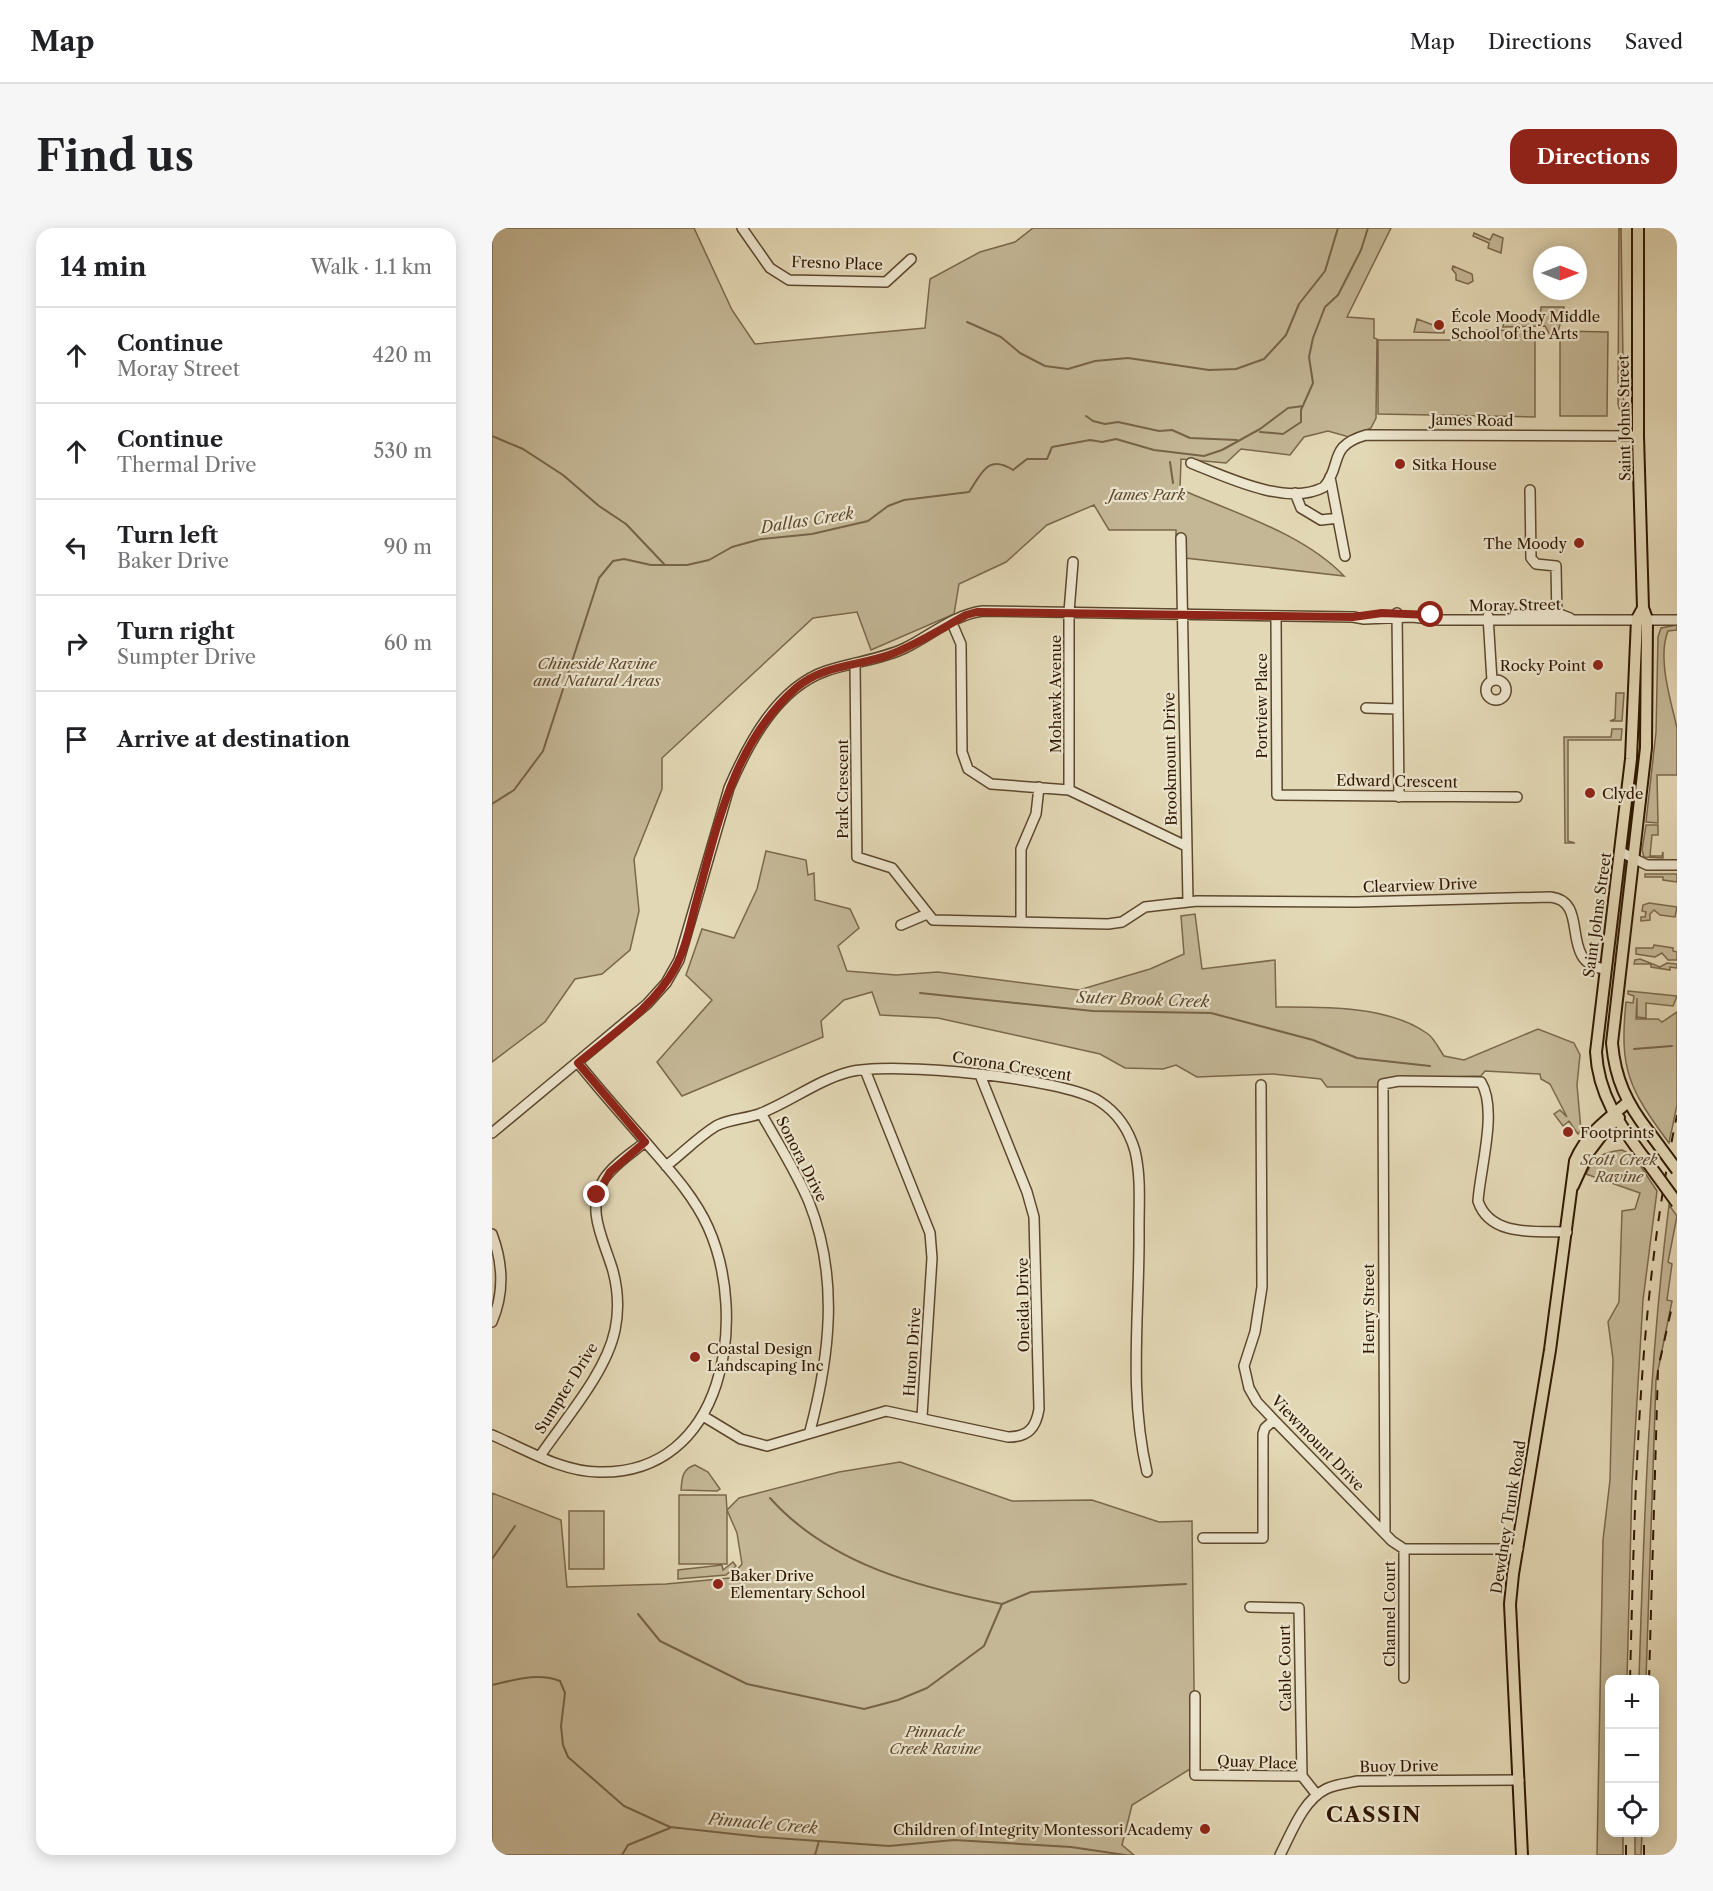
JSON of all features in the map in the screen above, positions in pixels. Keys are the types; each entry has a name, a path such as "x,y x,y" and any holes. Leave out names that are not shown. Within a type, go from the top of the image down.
{"main road":[{"name":"Saint Johns Street","path":"1638,228 1638,436 1646,748 1612,1043 1615,1070 1629,1106 1677,1170"},
{"name":"Saint Johns Street","path":"1642,619 1621,852 1597,1035 1596,1063 1603,1091 1615,1117 1646,1154 1677,1203"},
{"name":"Dewdney Trunk Road","path":"1522,1855 1510,1604 1573,1185 1588,1153 1615,1117 1629,1106"},
{"path":"1646,1154 1677,1192"}],"street":[{"name":"Fresno Place","path":"742,228 770,268 789,280 886,282 911,260"},
{"name":"James Road","path":"1330,477 1336,455 1341,448 1356,438 1372,434 1638,436"},
{"path":"1191,463 1251,486 1295,493 1320,489 1330,477"},
{"path":"1330,477 1345,556"},
{"path":"1530,490 1531,558 1536,564 1556,566 1557,617"},
{"path":"1295,493 1301,508 1321,520 1338,518"},
{"name":"Brookmount Drive","path":"1181,538 1188,902"},
{"name":"Mohawk Avenue","path":"1069,790 1069,612 1073,562"},
{"name":"Moray Street","path":"492,1133 654,998 675,968 683,948 729,788 746,751 778,706 805,681 827,670 904,649 969,614 983,611 1364,619 1397,615 1488,619 1557,617 1677,620"},
{"path":"1397,615 1399,797"},
{"name":"Portview Place","path":"1276,616 1277,795"},
{"path":"1488,619 1492,681"},
{"path":"952,623 961,644 962,743 966,764 979,778 1000,786 1069,790 1186,846"},
{"name":"Park Crescent","path":"855,663 857,857 892,868 927,914"},
{"path":"1366,708 1398,709"},
{"path":"1021,922 1021,849 1036,814 1039,787"},
{"name":"Edward Crescent","path":"1277,795 1516,797"},
{"path":"1621,852 1647,864 1677,865"},
{"name":"Clearview Drive","path":"1188,902 1356,902 1460,897 1556,897 1565,901 1570,907 1578,947 1586,961 1593,967 1605,969"},
{"path":"901,925 927,914 937,921 1114,924 1126,920 1145,907 1188,902"},
{"path":"492,1435 540,1456 587,1472 631,1469 649,1463 671,1450 704,1416 719,1374 727,1337 726,1292 717,1252 707,1226 686,1191 578,1063"},
{"name":"Corona Crescent","path":"666,1166 717,1125 761,1113 839,1075 865,1070 947,1070 1067,1089 1092,1097 1113,1111 1131,1139 1138,1170 1136,1407 1147,1472"},
{"name":"Huron Drive","path":"704,1416 741,1439 767,1446 782,1443 810,1431 886,1411 922,1417 932,1258 930,1233 865,1070"},
{"name":"Oneida Drive","path":"922,1417 1008,1437 1018,1437 1033,1429 1039,1409 1034,1217 1027,1192 980,1075"},
{"name":"Henry Street","path":"1385,1534 1383,1084 1400,1080 1481,1082 1487,1096 1486,1135 1478,1201 1480,1208 1486,1218 1503,1228 1567,1232"},
{"name":"Viewmount Drive","path":"1261,1085 1262,1287 1256,1332 1244,1366 1249,1388 1257,1402 1274,1420 1385,1534 1404,1549"},
{"name":"Sonora Drive","path":"761,1113 809,1202 825,1264 829,1339 825,1370 810,1431"},
{"name":"Sumpter Drive","path":"540,1456 601,1365 612,1341 617,1315 616,1288 597,1223 596,1201 605,1177 645,1142"},
{"path":"492,1234 500,1262 501,1280 492,1322"},
{"path":"1203,1539 1263,1538 1263,1434 1265,1428 1274,1420"},
{"path":"1404,1549 1518,1549"},
{"name":"Channel Court","path":"1404,1549 1404,1678"},
{"name":"Cable Court","path":"1250,1607 1299,1608 1302,1776"},
{"name":"Quay Place","path":"1196,1696 1196,1775 1302,1776 1317,1795"},
{"name":"Buoy Drive","path":"1280,1855 1298,1819 1317,1795 1331,1787 1358,1781 1519,1780"}],"green space":[{"path":"492,228 694,228 732,310 755,344 925,328 930,279 980,252 1015,242 1033,228 1391,228 1347,317 1374,319 1374,338 1377,339 1376,418 1371,428 1349,437 1328,431 1304,437 1290,455 1241,449 1226,463 1181,459 1180,489 1288,536 1309,548 1344,576 1185,558 1185,538 1176,537 1176,530 1109,530 1094,505 1047,525 1006,562 959,584 954,614 871,650 857,612 813,618 662,758 662,789 634,859 639,911 630,950 602,974 575,979 545,1022 492,1062"},
{"path":"1619,228 1621,228 1624,424 1618,404"},
{"path":"1474,233 1490,240 1493,234 1503,238 1501,253 1488,248 1489,243 1473,236"},
{"path":"1453,266 1472,274 1473,281 1468,284 1456,280"},
{"path":"1541,307 1564,307 1557,337 1551,337 1545,326 1503,327 1504,318 1540,318"},
{"path":"1417,319 1444,329 1444,333 1414,332"},
{"path":"1485,330 1535,331 1535,417 1378,414 1378,340 1485,340"},
{"path":"1560,331 1608,332 1607,416 1560,416"},
{"path":"1677,625 1677,630 1668,631 1664,666 1677,728 1677,775 1657,775 1658,823 1646,822 1656,732 1658,637 1661,628"},
{"path":"1616,693 1624,693 1622,721 1610,721 1615,719"},
{"path":"1612,729 1622,729 1621,740 1568,740 1568,841 1575,843 1565,843 1564,737 1611,737"},
{"path":"1646,825 1658,825 1658,835 1652,835 1650,856 1662,856 1663,852 1663,858 1644,857 1642,850"},
{"path":"766,851 806,860 808,875 814,873 815,900 850,909 859,928 838,946 847,971 896,975 938,972 1079,990 1150,969 1184,954 1181,916 1195,914 1202,969 1275,960 1276,1007 1334,1008 1394,1018 1428,1034 1444,1056 1464,1060 1538,1029 1574,1043 1580,1055 1577,1085 1581,1130 1578,1134 1569,1121 1563,1126 1554,1114 1560,1110 1567,1117 1550,1084 1541,1079 1540,1074 1485,1071 1481,1076 1383,1079 1377,1087 1327,1087 1321,1079 1273,1074 1197,1077 1176,1065 1163,1069 1125,1068 1100,1054 938,1018 880,1015 872,992 844,1000 821,1021 823,1037 682,1096 657,1062 712,1000 686,975 702,929 734,938 757,889"},
{"path":"1645,874 1677,874 1677,882 1663,880 1663,877 1645,877"},
{"path":"1649,903 1677,907 1675,917 1660,915 1654,910 1650,914 1650,920 1641,921 1641,917 1645,917 1646,912 1642,911 1643,905"},
{"path":"1654,945 1673,948 1673,951 1677,952 1677,960 1668,960 1662,953 1655,957 1636,954 1636,948 1653,948"},
{"path":"1640,959 1660,967 1667,963 1677,964 1677,968 1670,967 1670,970 1651,967 1651,964 1634,964 1635,960"},
{"path":"1628,991 1677,996 1673,1006 1646,1003 1646,1018 1637,1017 1637,998 1636,1019 1658,1019 1662,1022 1677,1012 1677,1105 1669,1143 1644,1108 1630,1078 1624,1045 1624,1025 1626,1002 1633,1003 1634,996 1628,994"},
{"name":"Scott Creek Ravine","path":"1622,1150 1634,1156 1657,1191 1643,1300 1632,1485 1627,1675 1605,1675 1605,1837 1623,1837 1623,1855 1597,1855 1603,1540 1610,1480 1613,1359 1608,1322 1619,1302 1622,1211 1635,1209 1640,1193 1586,1174 1600,1156"},
{"path":"1669,1205 1677,1216 1668,1262 1672,1264 1667,1300 1672,1301 1656,1380 1646,1675 1639,1675 1645,1501 1662,1264"},
{"name":"Pinnacle Creek Ravine","path":"900,1462 1012,1501 1092,1500 1159,1522 1192,1521 1195,1766 1132,1805 1122,1845 1134,1855 492,1855 492,1493 561,1520 567,1587 666,1584 730,1578 742,1564 737,1533 727,1510 739,1498 839,1472"},
{"path":"695,1465 708,1472 720,1489 717,1491 681,1490 685,1472"},
{"path":"679,1495 726,1495 727,1564 679,1564"},
{"path":"569,1511 604,1511 604,1569 569,1569"},
{"path":"733,1562 736,1566 726,1575 678,1579 678,1570 722,1565 723,1570"},
{"path":"1635,1837 1642,1837 1641,1855 1635,1855"}],"waterway":[{"path":"967,322 1001,337 1020,353 1045,366 1068,369 1095,361 1128,358 1209,370 1236,369 1264,359 1286,335 1299,304 1325,271 1338,228"},
{"name":"Dallas Creek","path":"1260,432 1283,434 1301,422 1301,410 1313,383 1309,357 1313,338 1325,307 1338,295 1361,250 1368,228"},
{"name":"Dallas Creek","path":"492,804 514,790 543,751 599,578 613,561 624,559 651,565 687,565 709,560 732,547 761,539 812,534 868,521 888,506 904,500 969,492 981,473 991,465 1004,465 1013,470 1027,459 1047,459 1052,447 1090,440 1102,442 1116,439 1154,450 1204,456 1222,450 1260,429 1288,408 1303,406"},
{"path":"1086,416 1093,421 1105,424 1118,422 1159,431 1172,430 1190,438 1237,440"},
{"path":"492,436 523,449 563,475 599,506 626,524 664,564"},
{"path":"1170,462 1173,483"},
{"name":"Suter Brook Creek","path":"920,993 1093,1011 1211,1013 1313,1040 1357,1058 1430,1066"},
{"name":"Suter Brook Creek","path":"1634,1049 1672,1046"},
{"path":"770,1498 793,1521 819,1540 847,1556 939,1590 1002,1604"},
{"path":"492,1559 515,1526"},
{"path":"638,1614 660,1641 747,1684 864,1709 898,1700 927,1688 984,1646 1002,1604 1031,1592 1186,1584"},
{"name":"Pinnacle Creek","path":"492,1685 535,1677 560,1681 565,1693 561,1726 563,1745 568,1757 624,1806 670,1827 761,1837 889,1846 954,1840 1071,1847 1125,1855"},
{"path":"622,1855 628,1845 670,1828"},
{"path":"815,1855 819,1841"}],"railway":[{"path":"1630,1675 1637,1467 1646,1325 1664,1185 1677,1115"},
{"path":"1649,1675 1658,1369 1673,1302"},
{"path":"1626,1837 1626,1855"},
{"path":"1644,1837 1644,1855"}],"place":[{"name":"École Moody Middle School of the Arts","path":"1439,325"},
{"name":"Sitka House","path":"1400,464"},
{"name":"The Moody","path":"1579,543"},
{"name":"Rocky Point","path":"1598,665"},
{"name":"Clyde","path":"1590,793"},
{"name":"Footprints","path":"1568,1132"},
{"name":"Coastal Design Landscaping Inc","path":"695,1357"},
{"name":"Baker Drive Elementary School","path":"718,1584"},
{"name":"Children of Integrity Montessori Academy","path":"1205,1829"}],"district":[{"name":"CASSIN","path":"1374,1814"}],"route":[{"path":"597,1195 605,1177 645,1142 578,1063 654,998 671,975 683,948 733,777 746,751 778,706 805,681 827,670 880,658 904,649 966,615 977,612 1353,617 1382,613 1431,615"}],"park label":[{"name":"James Park","path":"1147,494"},
{"name":"Chineside Ravine and Natural Areas","path":"597,672"}]}
